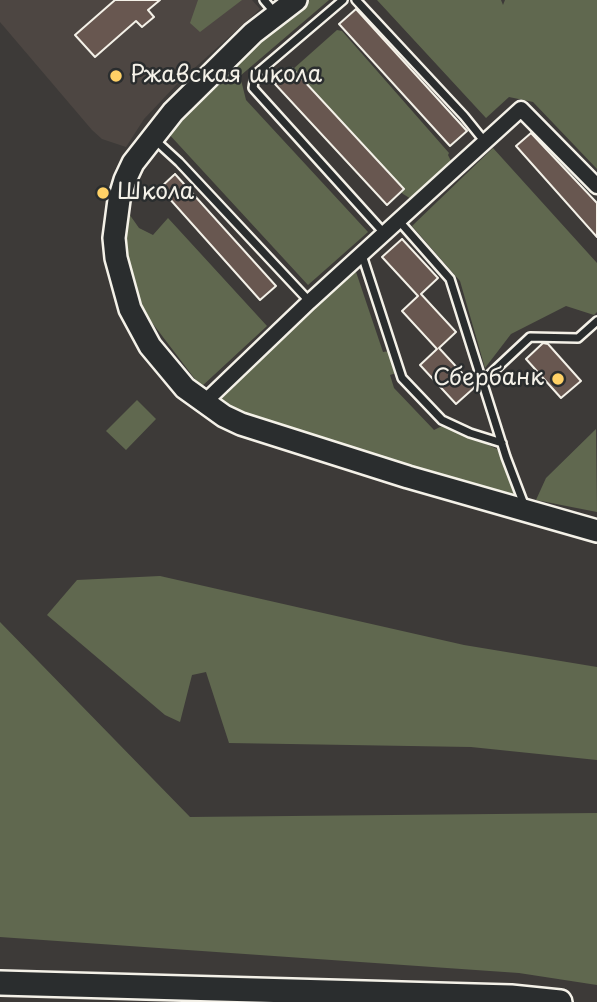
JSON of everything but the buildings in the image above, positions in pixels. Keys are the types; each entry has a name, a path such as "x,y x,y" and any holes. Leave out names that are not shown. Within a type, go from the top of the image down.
{"main road":[{"path":"0,983 511,997 560,1002"}],"street":[{"path":"296,0 270,7 152,138 133,163 119,200 114,238 118,274 130,309 150,346 172,376 206,404 232,420 258,431 597,531"},
{"path":"206,404 309,302 521,109 597,186"}],"lane":[{"path":"343,0 255,75 253,88 385,234"},
{"path":"356,0 485,142"},
{"path":"152,138 187,171 309,302"},
{"path":"399,221 450,279 502,443 527,511"},
{"path":"362,255 402,378 442,420 470,433 502,443"},
{"path":"482,382 530,337 579,338 597,321"}],"shaded area":[{"name":"Ржавская школа","path":"0,0 252,0 260,9 179,82 144,119 126,147 102,139 92,130 0,22"}],"green space":[{"path":"198,0 242,0 200,32 190,23"},
{"path":"310,0 329,0 240,76 246,100 368,232 308,285 167,132 262,33"},
{"path":"377,0 501,0 503,5 505,0 597,0 597,169 533,102 509,97 486,118"},
{"path":"337,30 342,31 449,153 452,163 413,200 403,194 292,70"},
{"path":"493,148 597,263 597,312 594,315 566,306 511,334 485,368 460,281 412,226"},
{"path":"127,211 139,228 153,235 168,218 267,326 201,387 147,316 127,271"},
{"path":"355,269 383,352 389,351 396,373 390,375 394,388 434,430 444,425 497,449 515,490 513,497 286,433 219,405 217,395"},
{"path":"137,400 156,419 126,450 106,431"},
{"path":"596,429 597,512 536,500 546,478"},
{"path":"160,576 464,645 597,667 597,760 471,747 229,743 206,672 192,675 180,722 165,715 47,615 77,580"},
{"path":"0,622 190,817 597,813 597,985 519,973 0,937"}],"place":[{"name":"Ржавская школа","path":"116,76"},
{"name":"Школа","path":"103,193"},
{"name":"Сбербанк","path":"558,379"}]}
